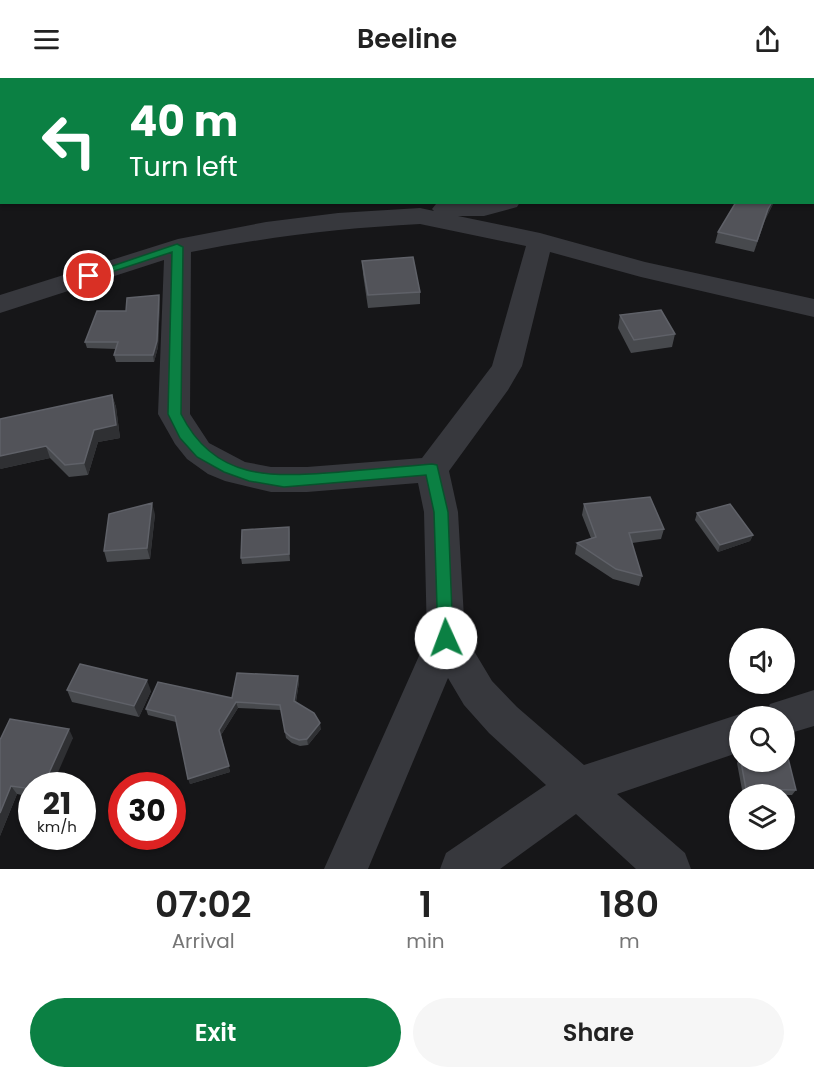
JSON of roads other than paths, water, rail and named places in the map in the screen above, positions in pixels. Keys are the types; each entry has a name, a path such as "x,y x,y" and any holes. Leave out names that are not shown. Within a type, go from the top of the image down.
{"street":[{"path":"0,304 177,247 267,230 427,209 464,210 497,204"},
{"path":"427,209 641,269 814,308"},
{"path":"177,247 174,414 185,435 201,454 229,469 253,478 284,482 432,469 497,383 507,366 540,241"},
{"path":"346,869 446,638 441,512 432,469"},
{"path":"446,638 478,693 529,745 669,869"},
{"path":"795,714 814,708"},
{"path":"462,869 579,787 729,737"}]}
